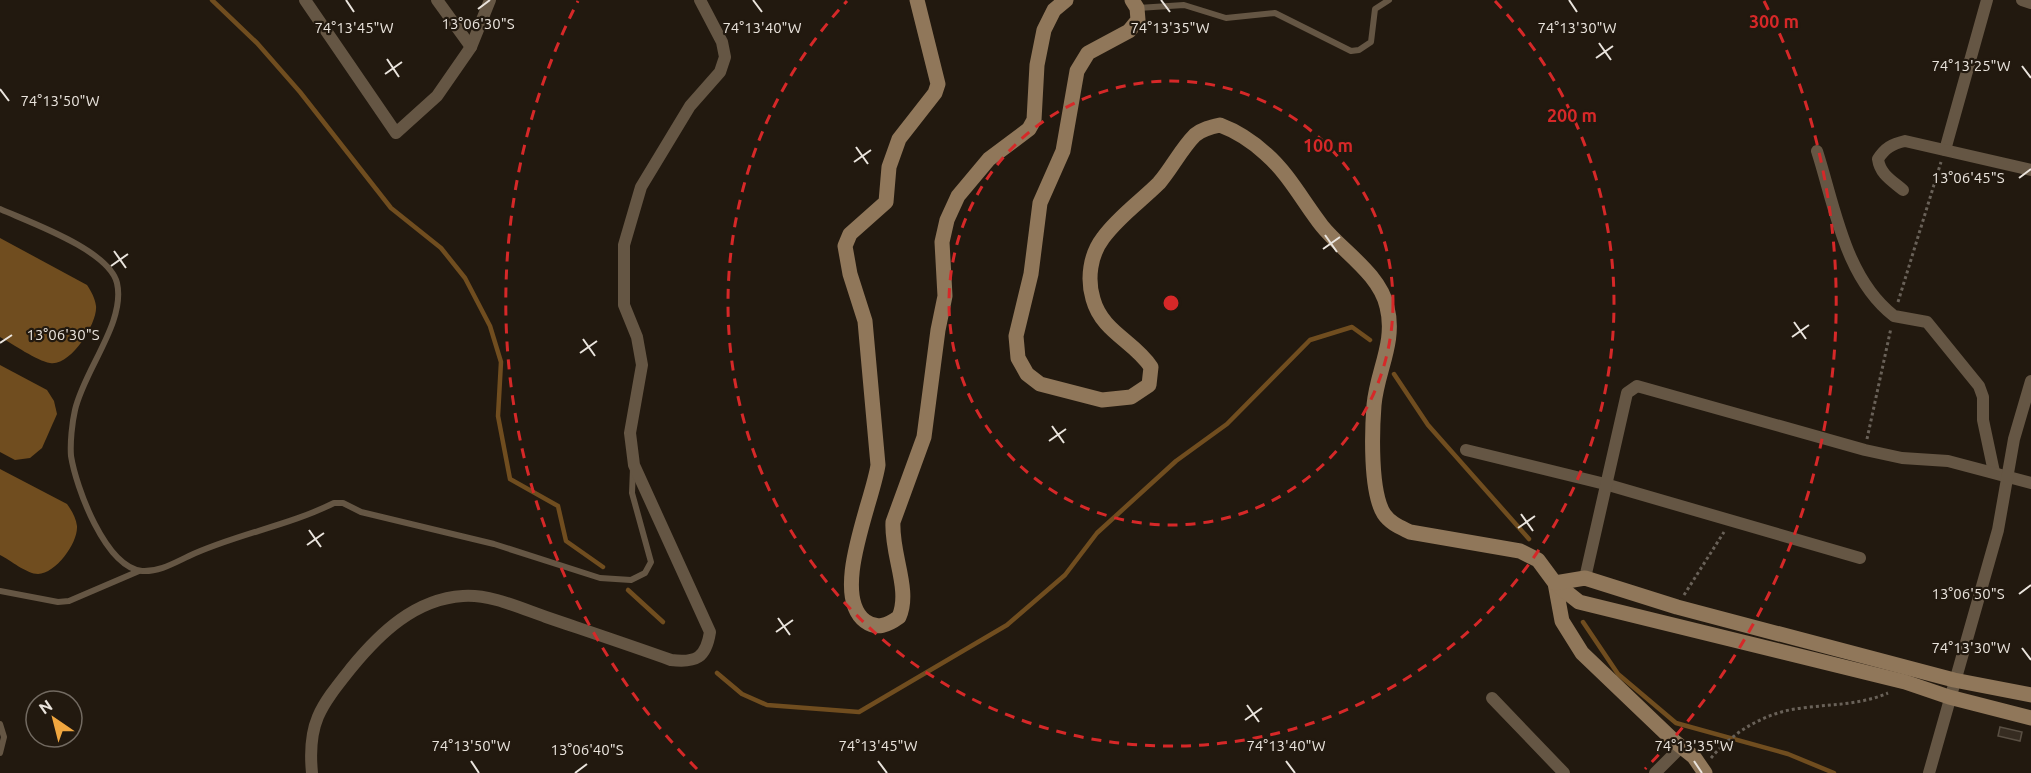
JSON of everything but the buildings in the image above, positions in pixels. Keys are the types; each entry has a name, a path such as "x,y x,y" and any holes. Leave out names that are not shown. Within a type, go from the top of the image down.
{"street":[{"path":"305,0 396,133 437,96 471,47 490,0"},
{"path":"437,0 471,47"},
{"path":"312,773 310,750 314,721 333,690 394,621 426,605 463,596 499,601 670,660 687,662 699,657 708,648 710,632 634,465 630,434 642,365 637,337 624,304 624,245 641,187 690,106 720,72 725,57 722,42 700,0"},
{"path":"917,0 925,37 937,71 938,84 935,93 914,116 899,139 890,167 886,202 850,234 845,246 848,266 865,321 878,465 871,499 859,533 852,590 854,606 859,616 869,624 880,626 899,617 904,606 905,594 898,574 892,522 924,437 938,330 945,296 942,242 947,220 958,195 989,159 1029,129 1034,120 1037,65 1044,30 1054,10 1066,0"},
{"path":"1945,150 1987,0"},
{"path":"2022,0 2031,3"},
{"path":"1135,4 1138,20 1129,32 1088,53 1077,71 1063,151 1040,203 1031,274 1016,336 1018,358 1027,374 1040,384 1102,400 1131,397 1149,385 1151,367 1143,355 1108,328 1100,316 1093,300 1089,278 1093,258 1103,238 1158,184 1196,134 1220,125 1234,130 1267,154 1323,227 1377,285 1384,297 1390,326 1388,351 1374,404 1374,452 1377,496 1384,513 1395,525 1410,532 1530,554 1545,567 1556,583 1579,602 1905,682 1949,697 2031,718"},
{"path":"1902,190 1879,168 1878,159 1883,151 1892,144 1905,141 2031,170"},
{"path":"1817,151 1851,258 1861,279 1894,316 1927,322 1979,386 1983,397 1983,420 2000,474"},
{"path":"1929,773 1998,530 2000,474 2031,381"},
{"path":"1585,578 1627,393 1637,386 1865,450 1902,458 1948,461 2031,483"},
{"path":"1466,450 1605,484 1860,558"},
{"path":"1556,583 1585,578 1677,607 1954,680 2031,695"},
{"path":"1556,583 1562,621 1570,638 1582,653 1694,757 1703,771"},
{"path":"1492,698 1564,773"},
{"path":"1655,773 1681,747"}],"lane":[{"path":"1135,4 1184,5 1226,18 1275,14 1351,51 1366,47 1371,42 1375,9 1389,0"},
{"path":"0,209 70,241 105,263 116,280 119,303 89,370 75,411 71,455 85,500 101,535 115,556 140,571"},
{"path":"0,591 58,602 69,601 140,571 159,570 219,542 334,503 343,503 361,512 494,544 600,578 631,580 645,573 651,562 632,493 634,465"},
{"path":"0,724 4,737 0,753"}],"path":[{"path":"1865,450 1894,316 1945,150"},
{"path":"1677,607 1732,521"},
{"path":"1703,771 1744,728 1756,721 1799,708 1863,702 1886,694 1905,682"}],"shaded area":[{"path":"0,238 87,285 93,295 96,306 93,322 82,342 66,358 50,363 0,337"},
{"path":"0,365 47,390 54,401 57,414 42,448 30,458 15,460 0,452"},
{"path":"0,469 67,504 75,517 77,526 74,541 59,563 45,572 38,574 29,572 0,555"}],"waterway":[{"path":"212,0 257,43 300,92 391,208 441,248 465,278 490,326 501,362 498,416 510,479 558,506 566,541 603,567"},
{"path":"717,673 742,694 767,705 859,712 1007,625 1065,575 1097,533 1176,461 1227,424 1310,340 1352,327 1370,340"},
{"path":"1394,374 1428,425 1529,539"},
{"path":"628,590 663,622"},
{"path":"1583,622 1618,674 1676,723 1788,754 1834,773"}]}
